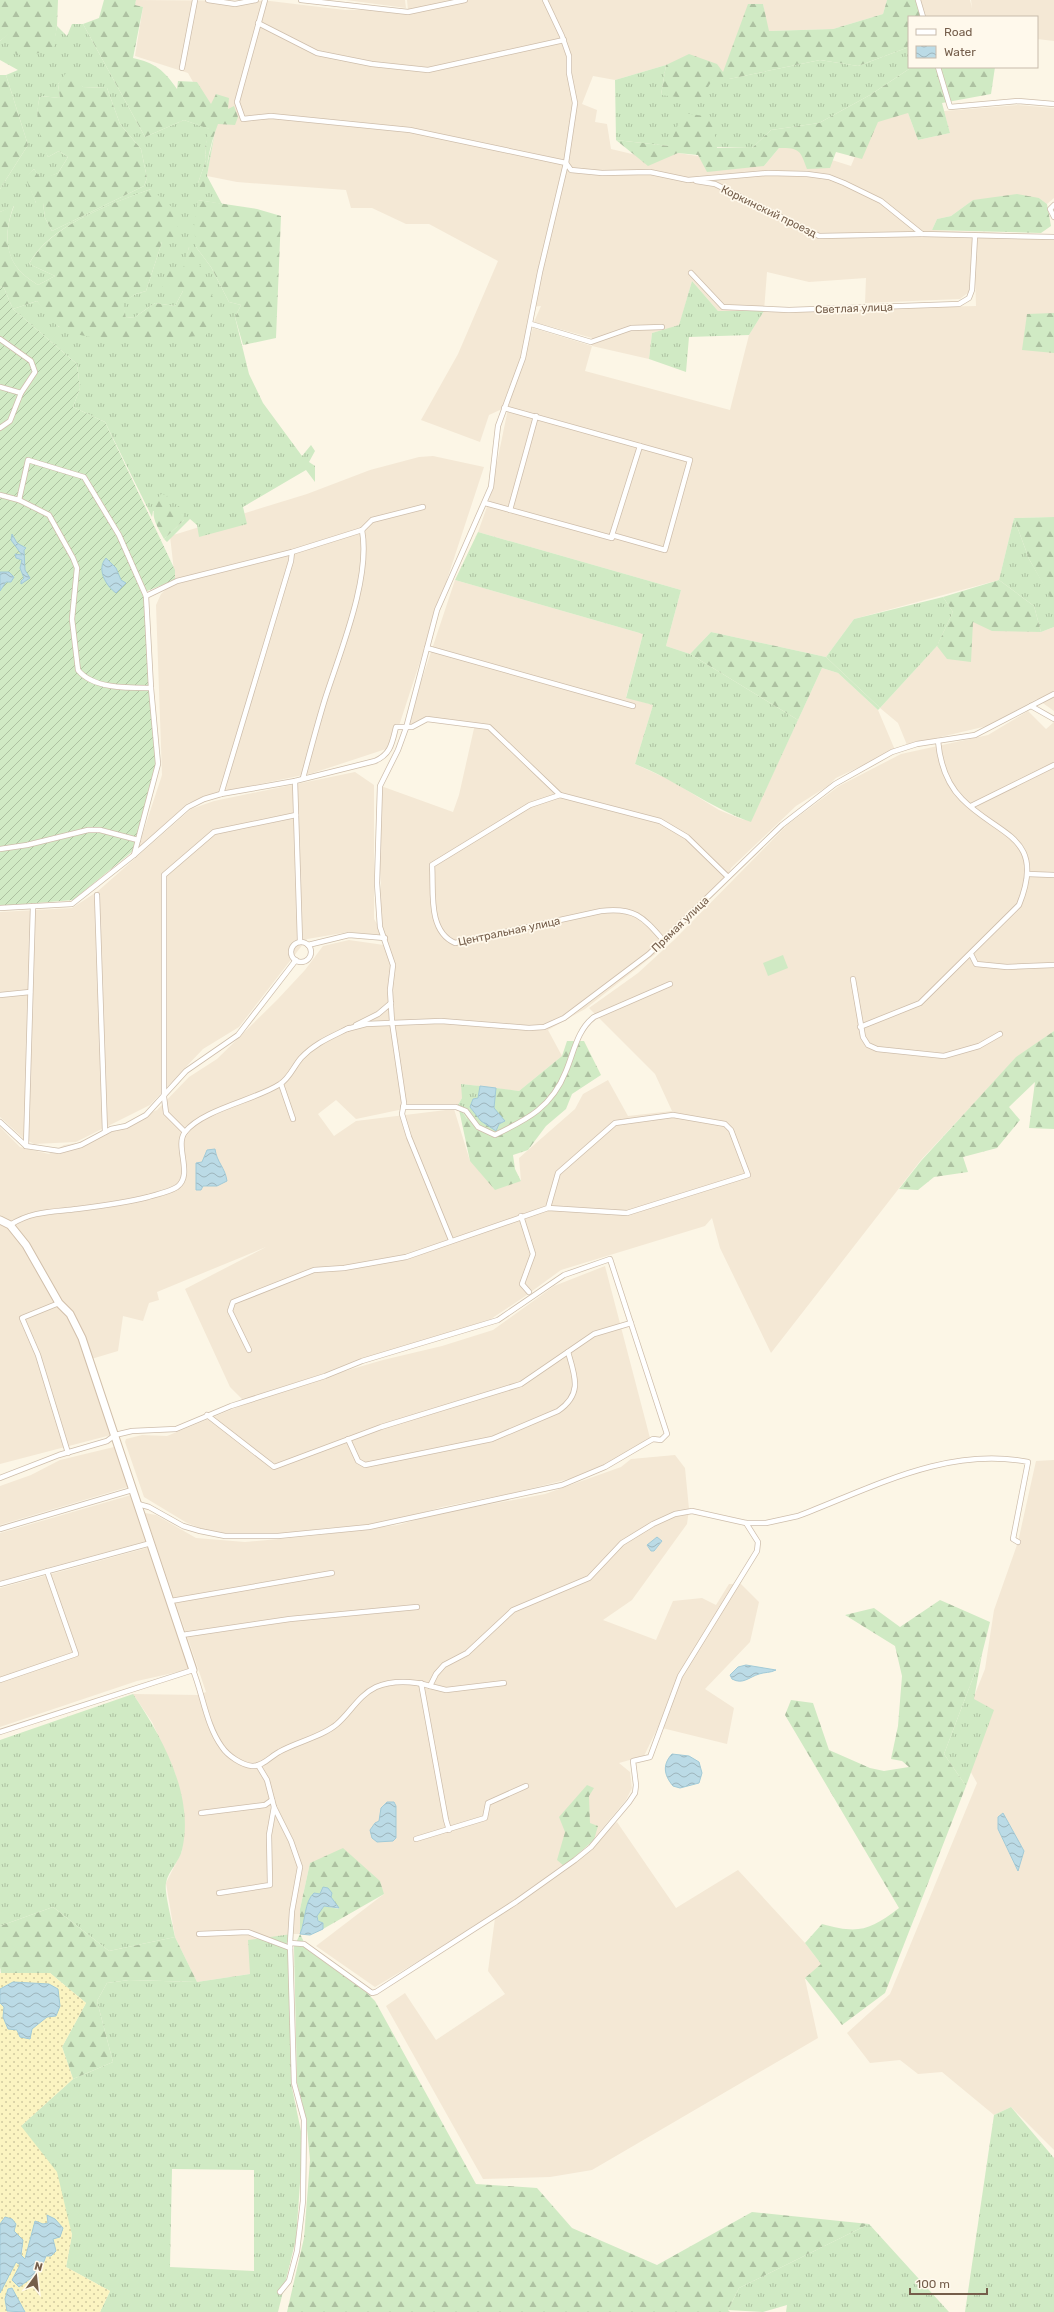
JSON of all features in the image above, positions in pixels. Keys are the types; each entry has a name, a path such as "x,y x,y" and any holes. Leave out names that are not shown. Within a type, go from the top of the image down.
{"street":[{"path":"182,68 195,0"},
{"path":"208,0 235,4 256,0"},
{"path":"265,0 237,102 243,120 271,116 410,130 566,163 571,170 602,173 650,172 688,180 768,173 807,174 829,178 862,191 885,203 922,234"},
{"path":"301,0 408,12 465,0"},
{"path":"451,1240 409,1137 402,1114 403,1108 392,1022 391,1003 393,965 380,927 377,883 380,786 398,750 406,728 437,610 492,487 496,463 495,441 504,408 518,374 531,324 540,272 566,163 575,103 564,40 545,0"},
{"path":"918,0 923,16"},
{"path":"258,23 317,53 372,64 428,70 564,40"},
{"path":"938,68 950,107 1018,101 1054,104"},
{"name":"Коркинский проезд","path":"688,180 715,184 819,236 922,234 1054,237"},
{"path":"1054,204 1050,208 1054,217"},
{"name":"Светлая улица","path":"691,272 723,308 789,310 959,304 969,298 972,290 975,236"},
{"path":"531,324 590,342 631,328 662,327"},
{"path":"0,339 31,361 35,366 35,372 21,393 10,421 0,428"},
{"path":"0,387 21,393"},
{"path":"485,503 612,538 612,536 665,550 690,460 504,408"},
{"path":"510,510 536,416"},
{"path":"612,536 640,446"},
{"path":"19,500 28,460 84,477 118,535 146,596 151,688 158,764 134,855"},
{"path":"0,495 19,500 49,515 77,568 72,619 78,670 81,674 112,688 151,688"},
{"path":"146,596 177,581 292,552 362,530 372,520 423,507"},
{"path":"303,778 325,699 343,648 362,574 365,545 362,530"},
{"path":"221,794 287,574 292,552"},
{"path":"427,648 633,706"},
{"name":"Прямая улица","path":"347,1029 366,1024 441,1021 529,1028 544,1027 564,1018 582,1006 664,941 782,825 836,784 892,752 917,744 975,735 1054,694"},
{"path":"1031,706 1054,718"},
{"path":"0,908 72,904 134,855 188,807 221,794 296,781 303,778 342,770 385,757 390,750 396,727 412,727 427,719 489,727 560,794 660,821 687,837 728,877"},
{"path":"860,1027 920,1003 1019,905 1027,884 1028,874 1025,858 1017,842 998,825 971,806 953,788 946,776 941,762 938,741"},
{"path":"971,806 1054,765"},
{"path":"296,781 300,942"},
{"name":"Центральная улица","path":"560,794 530,804 432,865 435,919 440,933 446,939 454,943 601,911 618,910 632,912 639,916 664,941"},
{"path":"185,1132 166,1113 164,1097 164,875 214,832 296,815"},
{"path":"0,849 27,845 88,830 100,830 138,840"},
{"path":"1028,874 1054,875"},
{"path":"97,895 105,1132"},
{"path":"26,1146 33,906"},
{"path":"300,942 308,945 349,935 385,938"},
{"path":"300,942 291,950 292,956 296,960 302,962 310,956 308,945"},
{"path":"971,954 976,964 1007,967 1054,965"},
{"path":"0,1122 26,1146 59,1151 81,1145 105,1132 126,1126 146,1116 186,1071 238,1035 296,960"},
{"path":"853,979 860,1027 868,1045 877,1050 944,1056 979,1046 1000,1034"},
{"path":"403,1108 456,1107 466,1111 478,1127 495,1135 543,1108 566,1073 582,1030 594,1017 670,984"},
{"path":"0,995 30,992"},
{"path":"10,1225 38,1212 123,1204 164,1192 178,1186 184,1169 182,1151 185,1132 197,1122 215,1113 281,1084 301,1058 316,1044 378,1014 391,1003"},
{"path":"281,1084 293,1119"},
{"path":"249,1350 230,1311 233,1302 314,1270 344,1268 406,1257 451,1240 548,1208 627,1213 748,1175 730,1130 725,1124 673,1115 648,1117 615,1123 558,1173 548,1208"},
{"path":"521,1216 533,1254 522,1284 528,1292"},
{"path":"0,1220 10,1225 37,1261 59,1303 70,1314 82,1338 193,1670 216,1737 223,1749 244,1763 253,1766 258,1765 279,1752 335,1726 362,1698 378,1686 400,1682 421,1683 446,1690 504,1682"},
{"path":"0,1478 68,1453 107,1441 115,1435 132,1431 176,1429 231,1406 325,1376 362,1361 498,1320 564,1274 610,1259 667,1434 661,1440 653,1440 646,1443 583,1478 544,1490 448,1508 389,1524 278,1536 225,1536 200,1532 183,1526 149,1507 138,1504"},
{"path":"59,1303 22,1318 38,1355 68,1453"},
{"path":"207,1416 274,1467 381,1427 521,1384 594,1334 631,1323"},
{"path":"348,1439 358,1461 364,1465 492,1439 565,1406 574,1393 575,1378 568,1352"},
{"path":"430,1686 436,1674 444,1665 467,1653 513,1610 589,1578 622,1544 653,1524 675,1514 692,1511 746,1523 766,1523 798,1516 904,1474 960,1460 998,1457 1028,1462 1013,1539 1018,1542"},
{"path":"0,1529 132,1490"},
{"path":"199,1934 248,1932 290,1946 304,1944 372,1993 376,1992 516,1902 575,1860 591,1846 629,1802 636,1785 633,1761 650,1757 680,1676 757,1551 758,1542 746,1523"},
{"path":"0,1584 151,1543"},
{"path":"0,1680 76,1654 47,1571"},
{"path":"171,1601 332,1574"},
{"path":"182,1635 290,1619 417,1607"},
{"path":"0,1732 193,1670"},
{"path":"421,1683 431,1746 446,1820 450,1830"},
{"path":"258,1765 267,1780 274,1807 291,1841 300,1867 292,1911 290,1946 294,2082 304,2120 305,2146 301,2233 290,2280 280,2292"},
{"path":"416,1839 450,1830 485,1818 488,1803 526,1786"},
{"path":"201,1813 264,1805 272,1800"},
{"path":"219,1893 270,1885 269,1835 274,1807"}],"shaded area":[{"path":"136,0 270,1 345,10 408,10 407,0 887,0 883,14 833,29 768,31 763,4 723,73 666,65 615,80 593,76 582,104 597,110 595,122 607,124 611,149 649,158 678,153 764,166 779,148 794,148 851,166 873,113 908,113 918,140 950,133 944,111 1018,105 1054,108 1054,198 1047,204 1039,198 973,200 951,216 937,219 932,230 1054,235 1054,517 1014,518 999,580 854,619 826,657 711,632 690,654 666,646 681,590 478,532 489,501 509,404 517,376 502,409 489,415 480,442 421,420 458,354 498,261 429,224 406,224 372,208 351,208 346,190 237,182 207,176 215,132 214,119 188,73 135,56 143,7 135,5","holes":["974,237 976,306 764,311 767,272 809,282 866,278 865,303 960,299 969,292","692,281 718,311 764,311 749,335 730,410 585,371 592,346 649,359 652,333 679,326","541,306 534,322 592,338 592,346 533,328 527,346 531,307"]},
{"path":"346,0 405,0 406,8"},
{"path":"917,0 970,0 972,8 971,0 1054,0 1054,41 1038,39 1038,16 923,16"},
{"path":"433,456 484,467 392,747 313,773 221,792 188,803 138,848 162,775 156,605 161,594 175,580 170,536 307,494 370,470 419,457"},
{"path":"455,580 643,634 626,697 653,705 635,764 672,781 719,810 741,819 751,821 822,668 838,673 878,710 895,750 836,778 828,786 796,806 731,868 726,880 663,948 585,1009 548,1030 562,1056 519,1091 462,1084 462,1098 458,1105 413,1107 356,1119 336,1100 318,1114 334,1136 356,1121 454,1109 470,1161 521,1181 519,1158 575,1109 583,1094 608,1080 628,1116 672,1111 655,1074 589,1008 638,973 674,940 787,825 839,786 901,754 988,735 1028,711 1046,729 1054,722 1054,1031 1016,1058 921,1160 771,1353 720,1248 712,1218 705,1226 561,1270 491,1319 243,1400 230,1387 185,1289 266,1247 157,1292 159,1300 149,1303 143,1321 123,1316 118,1351 88,1360 111,1435 0,1464 0,1127 20,1147 49,1154 64,1145 77,1143 157,1110 189,1077 217,1059 277,1000 305,970 323,946 349,940 384,945 381,935 349,932 307,939 239,1027 203,1049 150,1105 76,1142 34,1144 23,1138 0,1117 0,912 72,908 98,891 191,809 214,801 355,772 374,785 374,919 377,924 381,884 378,837 382,817 381,786 453,812 459,795 475,724 429,721 408,730 419,688"},
{"path":"953,612 1041,632 1054,627 1054,711 1037,699 987,726 907,745 898,723 880,708 937,646"},
{"path":"605,1266 650,1438 616,1459 577,1477 513,1493 442,1507 385,1524 326,1528 280,1535 227,1535 203,1529 187,1523 144,1497 125,1442 126,1439 142,1435 167,1436 240,1406 338,1373 383,1360 442,1346 493,1330 554,1286"},
{"path":"114,1447 128,1487 0,1525 0,1486 31,1475 60,1460"},
{"path":"675,1455 685,1468 689,1509 687,1524 632,1600 603,1620 656,1640 673,1601 702,1598 716,1605 729,1584 741,1584 759,1602 750,1642 705,1689 734,1708 727,1744 658,1727 644,1756 619,1763 630,1772 632,1788 626,1800 596,1836 564,1866 471,1930 375,1987 316,1946 384,1894 310,1863 300,1909 300,1934 292,1934 250,1974 197,1982 175,1937 166,1883 182,1851 184,1810 175,1773 152,1722 133,1694 199,1695 206,1692 145,1513 156,1515 196,1538 245,1542 311,1536 398,1525 432,1515 545,1494 621,1467 631,1459"},
{"path":"1054,1460 1054,2150 1011,2107 994,2115 942,2072 918,2074 900,2060 870,2063 847,2033 890,1994 977,1783 955,1744 985,1669 994,1610 1018,1542 1036,1461"},
{"path":"131,1495 147,1541 0,1581 0,1533"},
{"path":"150,1547 191,1669 137,1681 0,1727 0,1588"},
{"path":"617,1822 676,1908 738,1870 805,1943 821,1964 805,1979 818,2038 592,2170 550,2177 483,2179 386,2006 405,1993 436,2040 505,1994 488,1971 495,1918 566,1870 594,1847 608,1829"}],"green space":[{"path":"0,0 58,0 57,26 53,52 16,55 10,33 0,41"},
{"path":"104,0 136,0 135,5 143,7 133,58 147,62 158,68 168,77 177,89 178,81 197,82 211,104 216,94 229,98 228,109 234,106 238,117 235,125 218,124 212,141 208,159 205,195 198,195 198,183 206,160 205,148 209,129 184,120 145,137 83,24 99,18"},
{"path":"887,0 917,0 922,16 908,16 908,47 858,66 820,60 729,79 713,79 700,100 661,95 666,65 689,54 717,64 723,72 748,4 763,4 769,31 833,29 883,14"},
{"path":"72,24 83,24 145,137 184,120 210,129 205,148 206,160 198,183 198,195 205,194 205,173 215,132 207,176 222,204 198,200 196,247 211,267 229,302 241,305 235,317 249,374 263,403 302,456 311,445 315,451 309,462 315,466 315,482 306,470 243,507 247,524 199,537 197,525 190,519 167,542 164,539 184,520 169,511 153,511 152,517 105,422 73,407 80,388 77,364 13,309 37,301 59,327 206,335 189,247 184,269 166,269 183,291 175,306 155,303 135,317 126,318 122,302 136,294 146,291 162,242 151,189 101,209 66,227 51,238 38,250 29,264 55,276 38,285 19,270 10,255 8,247 8,230 14,206 0,212 0,189 28,145 6,75 18,70 0,60 0,41 10,32 52,52 57,26 67,36","holes":["66,75 83,87 107,88 120,124 141,149 147,178 144,186 52,231 45,218 43,203 36,203 26,177 34,169 41,180 58,173 68,157 59,151 48,157 39,127 38,104 40,96 60,98 58,84"]},
{"path":"908,47 908,68 910,68 870,95 819,123 771,130 752,148 669,146 616,140 615,80 666,65 661,95 713,79 729,79 820,60 858,66"},
{"path":"910,68 995,68 991,94 942,103 950,133 918,140 908,113 878,122 862,159 836,152 830,168 807,169 801,154 798,151 779,148 764,166 707,172 698,155 678,153 648,166 616,140 669,146 683,113 712,117 717,148 752,148 771,130 819,123 870,95"},
{"path":"69,69 83,87 107,88 120,124 141,149 147,178 144,186 52,231 45,218 43,203 36,203 25,177 34,169 41,179 58,173 68,157 59,151 48,157 38,127 37,112 40,96 60,98 58,84"},
{"path":"0,75 6,75 28,145 0,189"},
{"path":"151,189 172,207 180,235 162,242 146,291 136,294 123,302 126,318 135,317 155,303 175,306 183,291 162,288 166,269 183,269 189,247 201,267 215,303 206,335 130,340 108,339 70,332 58,326 49,318 37,301 13,309 4,288 0,286 0,212 14,205 8,230 8,247 10,255 21,272 38,285 55,276 29,264 38,250 51,238 66,227 101,209"},
{"path":"1017,194 1039,198 1047,204 1051,226 1041,233 932,230 937,219 951,216 973,200"},
{"path":"198,200 257,209 281,216 276,338 243,345 235,317 241,305 229,302 211,267 196,247 194,226"},
{"path":"692,281 718,311 764,311 749,335 689,337 686,372 649,359 652,333 679,325"},
{"path":"0,286 4,288 13,309 77,364 80,388 73,407 105,422 175,570 175,580 147,591 158,762 133,851 73,900 0,906"},
{"path":"1054,313 1054,353 1022,350 1027,314"},
{"path":"161,494 167,495 169,511 178,506 183,509 184,520 164,539 157,527 154,516 155,506"},
{"path":"1054,517 1053,602 1029,559 1014,518"},
{"path":"1014,518 1029,559 1054,602 1054,627 1041,632 1034,606 999,580"},
{"path":"478,532 681,590 666,646 690,654 798,720 751,822 721,809 665,778 635,764 653,705 626,698 643,634 455,580"},
{"path":"999,580 1034,606 1041,632 992,631 973,622 971,662 947,659 937,646 953,612 943,597"},
{"path":"943,597 953,612 937,646 880,708 826,657 854,619"},
{"path":"711,632 826,657 880,708 878,710 838,673 822,668 798,720 690,654"},
{"path":"783,955 788,968 768,976 763,963"},
{"path":"1054,1031 1054,1129 1029,1128 1035,1082 1009,1107 1020,1120 997,1148 963,1157 968,1172 934,1177 918,1190 899,1189 921,1161 1016,1057"},
{"path":"567,1041 584,1041 601,1075 572,1094 566,1109 546,1126 528,1150 513,1155 515,1169 521,1181 495,1190 470,1161 458,1105 467,1119 470,1107 481,1121 494,1108 496,1088 519,1091 562,1056"},
{"path":"461,1084 480,1086 478,1098 470,1107 468,1120 458,1105 462,1098"},
{"path":"940,1600 990,1622 982,1654 944,1754 966,1786 885,1993 842,2025 805,1978 821,1964 805,1943 822,1924 845,1929 863,1928 879,1922 899,1908 785,1715 791,1700 813,1703 829,1750 870,1768 884,1771 909,1767 902,1761 891,1759 898,1726 902,1676 895,1646 845,1615 874,1608 900,1627"},
{"path":"982,1654 974,1699 994,1710 966,1786 944,1754"},
{"path":"133,1694 165,1748 180,1788 184,1809 185,1830 182,1850 169,1874 166,1883 167,1901 175,1937 109,1951 53,1907 0,1926 0,1740"},
{"path":"587,1785 594,1788 589,1796 590,1823 598,1826 594,1840 564,1866 557,1860 565,1832 559,1817"},
{"path":"343,1848 380,1881 384,1894 323,1929 323,1923 319,1922 317,1916 324,1906 339,1909 331,1897 321,1894 307,1914 300,1934 300,1909 310,1863"},
{"path":"53,1907 109,1951 175,1937 197,1982 129,1980 107,1983 97,2001 113,2062 73,2079 62,2047 86,2003 50,1973 1,1973 0,1967 0,1926"},
{"path":"292,1934 290,1956 291,2083 303,2141 296,2239 278,2312 100,2312 110,2291 66,2267 72,2234 21,2126 73,2079 113,2062 97,2001 107,1983 129,1980 197,1982 250,1974 248,1940","holes":["172,2169 254,2170 254,2271 170,2267"]},
{"path":"300,1934 308,1950 367,1993 375,2001 476,2184 537,2188 572,2228 657,2265 752,2212 869,2224 739,2288 728,2310 730,2312 287,2312 304,2238 310,2160 306,2118 297,2083 294,1947"},
{"path":"1011,2107 1054,2158 1054,2312 965,2312 994,2115"},
{"path":"869,2224 949,2312 786,2312 787,2305 763,2312 728,2310 739,2288"}],"sand":[{"path":"0,1973 50,1973 86,2003 62,2047 73,2079 21,2126 57,2172 72,2235 66,2267 110,2291 100,2312 25,2312 22,2308 7,2311 9,2312 0,2312 0,2293 16,2262 36,2268 43,2264 53,2243 47,2215 48,2223 43,2224 35,2221 25,2259 21,2255 23,2249 5,2217 0,2224 0,2003 4,2006 3,2017 30,2039 32,2029 47,2017 38,1983 13,1982 0,1989"}],"water":[{"path":"12,534 17,543 26,548 24,550 25,570 30,578 21,584 21,581 24,578 20,568 22,560 16,558 15,554 22,555 11,540"},
{"path":"106,558 116,568 121,580 126,583 116,593 106,582 102,572 103,562"},
{"path":"0,572 9,572 14,577 11,582 6,582 0,591"},
{"path":"480,1086 496,1088 494,1108 505,1121 499,1124 496,1131 481,1121 470,1107 473,1099 478,1098"},
{"path":"215,1149 217,1158 225,1172 227,1181 217,1186 203,1186 201,1190 196,1190 196,1163 202,1162 207,1150"},
{"path":"657,1537 662,1541 654,1551 651,1551 647,1545"},
{"path":"746,1665 776,1670 759,1674 743,1681 736,1681 732,1679 730,1675 738,1667"},
{"path":"672,1754 689,1756 699,1762 702,1773 699,1783 680,1788 673,1786 665,1770 667,1762"},
{"path":"387,1802 394,1802 396,1806 396,1838 393,1841 377,1842 372,1838 370,1830 375,1823 379,1821 381,1808"},
{"path":"1003,1813 1024,1851 1018,1871 998,1829 998,1817"},
{"path":"323,1887 328,1888 332,1893 331,1897 339,1908 324,1906 317,1916 318,1921 323,1923 323,1929 310,1935 300,1934 308,1901 314,1893 320,1894"},
{"path":"13,1982 49,1984 58,1989 60,2006 56,2016 47,2017 32,2029 30,2039 20,2037 17,2030 8,2029 3,2017 4,2007 0,2003 0,1989"},
{"path":"47,2215 55,2219 63,2228 60,2237 53,2239 56,2251 51,2256 46,2256 43,2264 36,2268 34,2276 19,2287 12,2280 20,2265 16,2262 0,2293 0,2224 5,2217 12,2219 16,2224 14,2231 23,2240 21,2255 25,2259 35,2221 43,2224 48,2223"},
{"path":"12,2288 25,2312 7,2311 5,2299 8,2289"}]}
